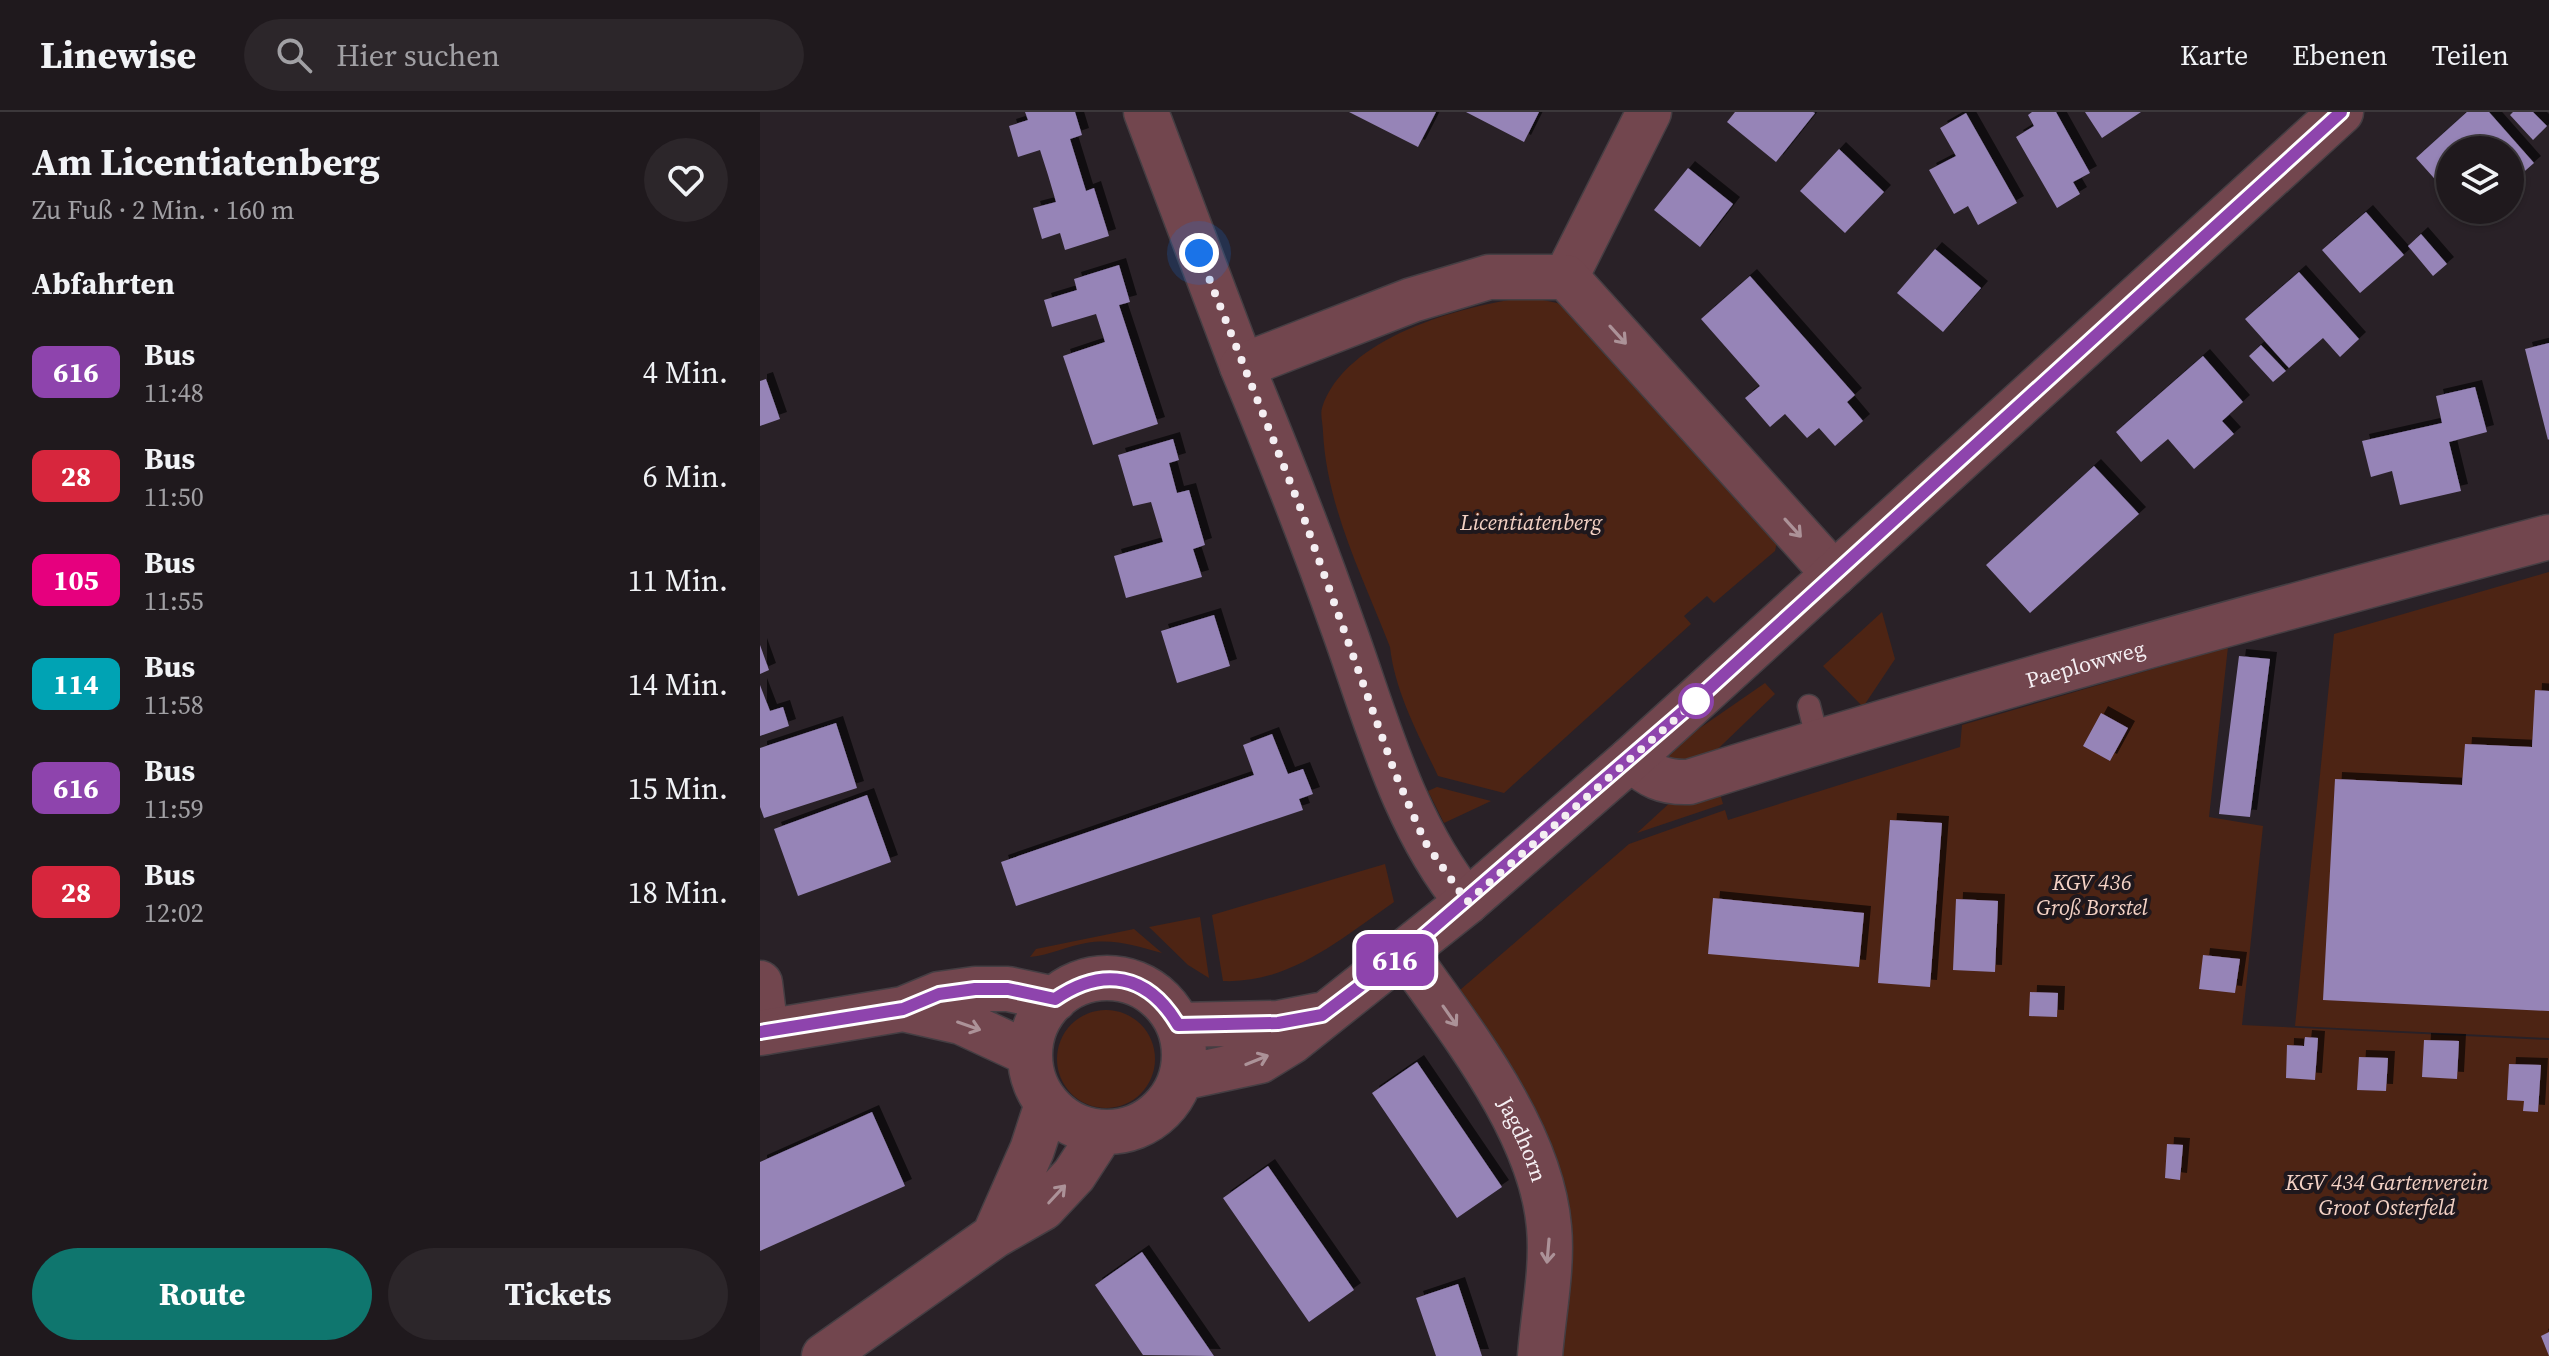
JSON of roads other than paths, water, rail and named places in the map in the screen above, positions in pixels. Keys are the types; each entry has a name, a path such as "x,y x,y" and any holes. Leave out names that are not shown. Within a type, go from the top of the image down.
{"street":[{"path":"1146,112 1242,366 1300,507 1395,773 1425,842 1467,902"},
{"path":"1566,277 1649,112"},
{"path":"1181,1078 1260,1061 1291,1042 1467,902 1631,759 2341,112"},
{"path":"1242,366 1412,300 1489,277 1566,277 1834,574"},
{"name":"Paeplowweg","path":"1631,759 1648,775 1662,780 1689,782 1813,724 2265,612 2549,537"},
{"name":"Jagdhorn","path":"1405,952 1505,1095 1543,1191 1550,1229 1540,1356"},
{"path":"1087,981 1127,981 1155,995 1178,1025 1185,1050 1181,1078 1173,1096 1156,1115 1140,1126 1102,1132 1082,1128 1047,1104 1037,1086 1030,1054 1037,1024 1055,999 1087,981"},
{"path":"760,983 763,1032 903,1009 939,994 975,989 1008,989 1055,999"},
{"path":"903,1009 961,1022 1030,1054"},
{"path":"1178,1025 1278,1023 1322,1015"},
{"path":"994,1236 1032,1150 1047,1104"},
{"path":"824,1356 994,1236 1043,1208 1074,1175 1102,1132"}],"park label":[{"name":"Licentiatenberg","path":"1531,522"},
{"name":"KGV 436 Groß Borstel","path":"2092,894"},
{"name":"KGV 434 Gartenverein Groot Osterfeld","path":"2387,1194"}]}
